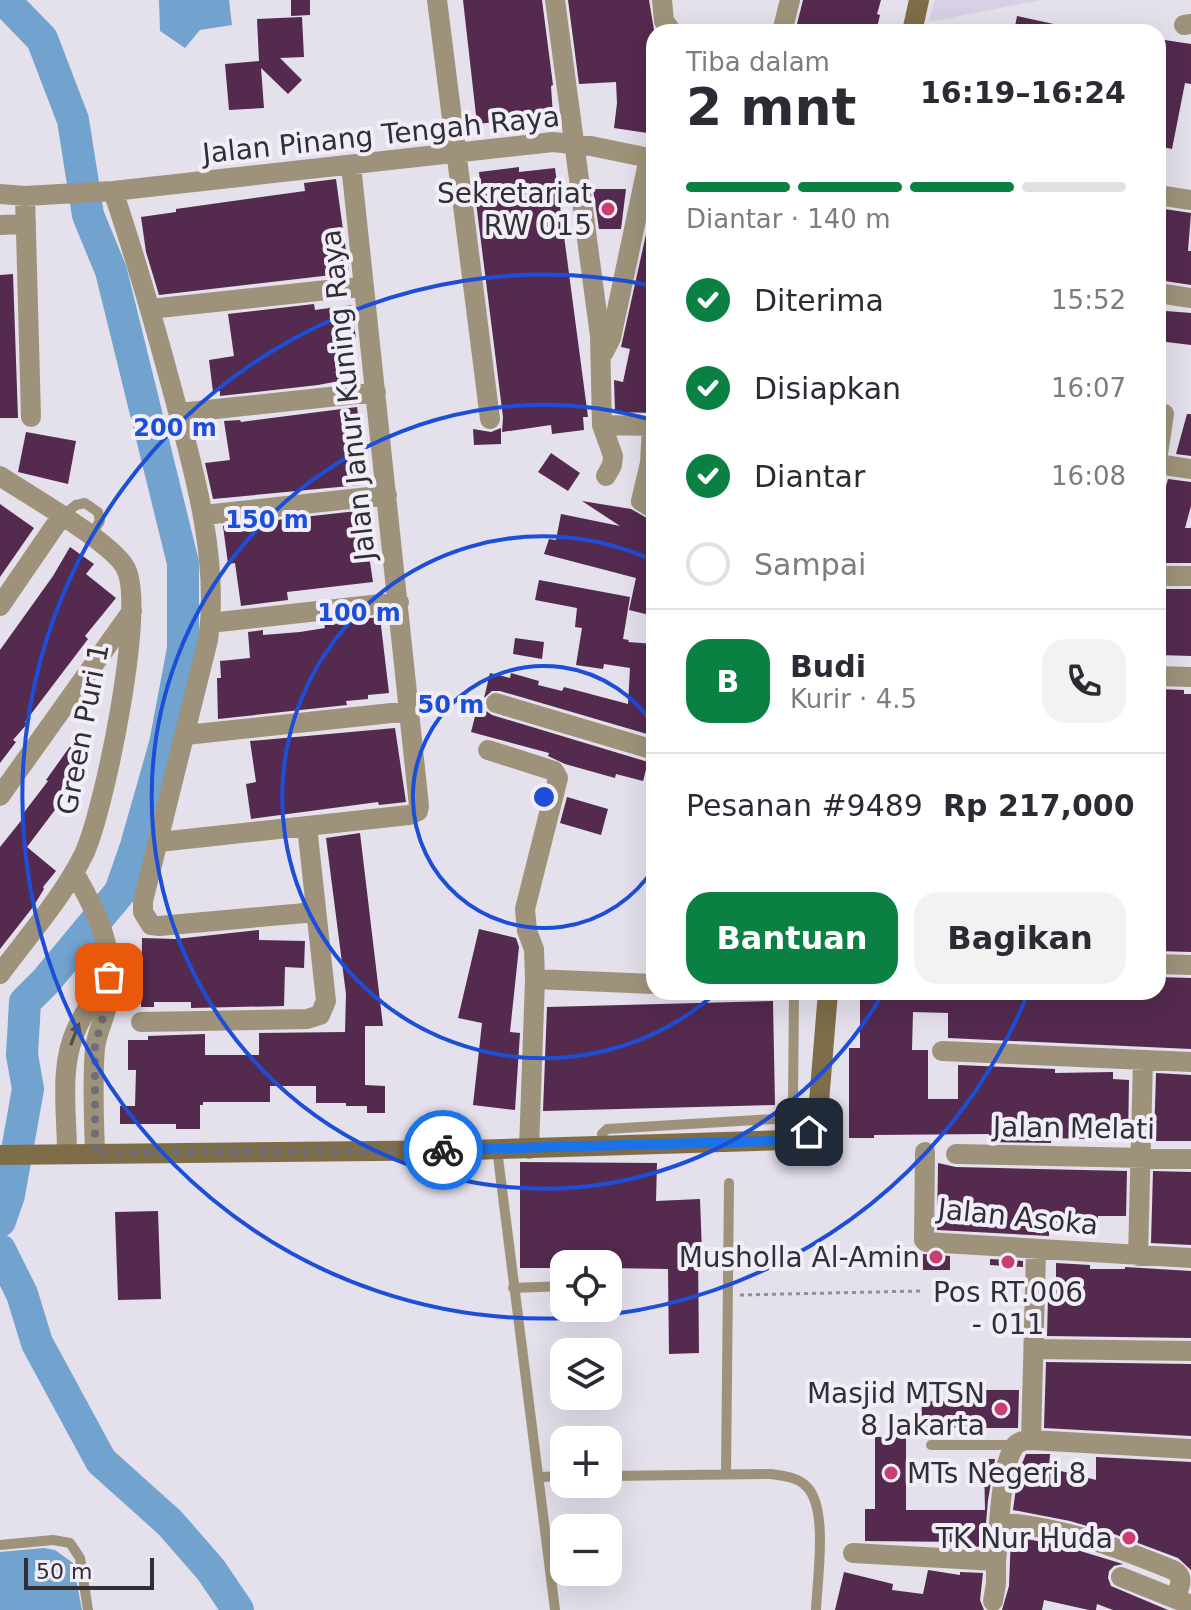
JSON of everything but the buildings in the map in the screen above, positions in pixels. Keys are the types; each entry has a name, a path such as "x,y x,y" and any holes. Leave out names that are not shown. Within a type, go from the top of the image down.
{"street":[{"path":"437,0 490,419"},
{"path":"555,0 601,357 602,425 613,456 606,476"},
{"path":"662,0 666,24"},
{"path":"784,24 790,0"},
{"path":"914,24 919,0"},
{"name":"Jalan Pinang Tengah Raya","path":"0,194 25,196 108,191 553,142 646,157"},
{"name":"Jalan Janur Kuning Raya","path":"307,826 409,815 418,811 420,799 351,165"},
{"path":"601,357 611,338 646,184"},
{"path":"108,191 150,309 204,515 210,623 186,735 143,901 143,912 151,925 316,912"},
{"path":"25,196 31,417"},
{"path":"1166,196 1191,200"},
{"path":"0,225 26,224"},
{"path":"150,309 364,286"},
{"path":"1166,294 1191,298"},
{"path":"179,413 376,392"},
{"path":"602,425 646,426"},
{"path":"1166,465 1191,469"},
{"name":"Green Puri 1","path":"0,476 91,535 120,558 132,592 129,647 107,780 95,824 74,872 0,974"},
{"path":"646,480 641,501 646,504"},
{"path":"204,515 387,495"},
{"path":"0,606 61,517"},
{"path":"1166,576 1191,576"},
{"path":"210,623 399,602"},
{"path":"0,796 132,611"},
{"path":"1166,676 1191,677"},
{"path":"496,703 646,748"},
{"path":"186,735 410,711"},
{"path":"488,750 554,771 558,778 525,909 527,931 534,949 535,979 529,1149"},
{"path":"141,1022 307,1019 320,1015 326,1001 307,826 159,842"},
{"path":"74,872 108,943 108,1000 95,1045 95,1153"},
{"path":"1166,964 1191,965"},
{"path":"67,1153 66,1073 74,1032 109,977"},
{"path":"535,979 646,984"},
{"path":"6,1155 529,1149 789,1140 801,1137 814,1124 821,1096 827,1000"},
{"path":"942,1051 1191,1062"},
{"path":"1138,1256 1143,1060"},
{"path":"66,1073 94,1073"},
{"name":"Jalan Asoka","path":"925,1152 926,1242 1191,1258"},
{"name":"Jalan Melati","path":"956,1154 1191,1159"},
{"path":"993,1601 1005,1473 1023,1443 1034,1349 1036,1251"},
{"path":"1034,1349 1191,1351"},
{"path":"1023,1443 1191,1449"},
{"path":"1000,1522 1038,1525 1097,1540 1173,1570 1181,1580 1183,1602 1121,1577"},
{"path":"853,1553 996,1561"}],"lane":[{"path":"603,1147 602,1134 607,1129 790,1118 793,1102 794,1000"},
{"path":"497,1149 555,1610"},
{"path":"726,1474 729,1183"},
{"path":"513,1288 550,1287"},
{"path":"931,1445 1023,1443"},
{"path":"622,1476 771,1474 790,1477 806,1486 817,1502 819,1521 816,1610"},
{"path":"539,1477 550,1477"},
{"path":"0,1545 53,1540 70,1543 80,1558 88,1610"}],"path":[{"path":"728,1295 920,1291"}],"shaded area":[{"path":"935,0 1041,0 928,22"}],"water":[{"path":"159,0 229,0 232,25 200,30 185,48 160,31"},
{"path":"55,1550 73,1563 82,1610 0,1610 0,1552"}],"waterway":[{"path":"0,1221 9,1195 28,1089 22,1055 25,1002 120,892 165,744 183,649 183,563 111,271 88,215 73,120 42,39 4,0"},
{"path":"0,1250 22,1294 37,1343 101,1461 170,1523 211,1570 238,1610"}],"way so far":[{"path":"109,977 108,1000 95,1045 95,1153 443,1150"}],"place":[{"name":"Sekretariat RW 015","path":"608,209"},
{"name":"Musholla Al-Amin","path":"936,1257"},
{"name":"Pos RT.006 - 011","path":"1008,1262"},
{"name":"Masjid MTSN 8 Jakarta","path":"1001,1409"},
{"name":"MTs Negeri 8","path":"891,1473"},
{"name":"TK Nur Huda","path":"1129,1538"}],"route":[{"path":"443,1150 774,1141 801,1137 809,1132"}]}
